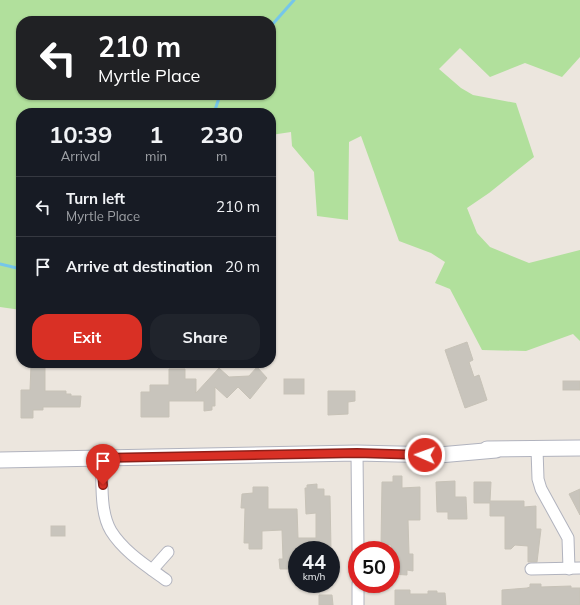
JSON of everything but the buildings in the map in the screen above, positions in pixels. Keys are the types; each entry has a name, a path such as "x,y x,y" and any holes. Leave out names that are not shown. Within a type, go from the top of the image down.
{"main road":[{"path":"0,460 357,453 440,455 496,450 580,448"}],"street":[{"path":"531,569 575,569 568,538 541,489 538,479 538,449"},
{"path":"357,453 358,541"},
{"path":"101,458 105,512 111,530 129,551 166,580"},
{"path":"152,570 168,552"},
{"path":"358,593 358,605"}],"green space":[{"path":"0,0 580,0 580,57 562,77 525,63 490,77 460,48 439,69 461,88 473,95 516,103 534,157 489,193 467,208 477,233 490,247 529,263 580,250 580,341 573,334 526,351 482,350 450,289 435,283 445,262 431,253 399,241 361,136 349,142 348,220 317,216 314,172 292,146 291,132 276,134 276,108 16,108 16,309 0,307"}],"waterway":[{"path":"276,20 294,0"},
{"path":"216,108 218,100"},
{"path":"0,264 16,268"}],"route":[{"path":"103,485 101,458 357,453 425,455"}]}
